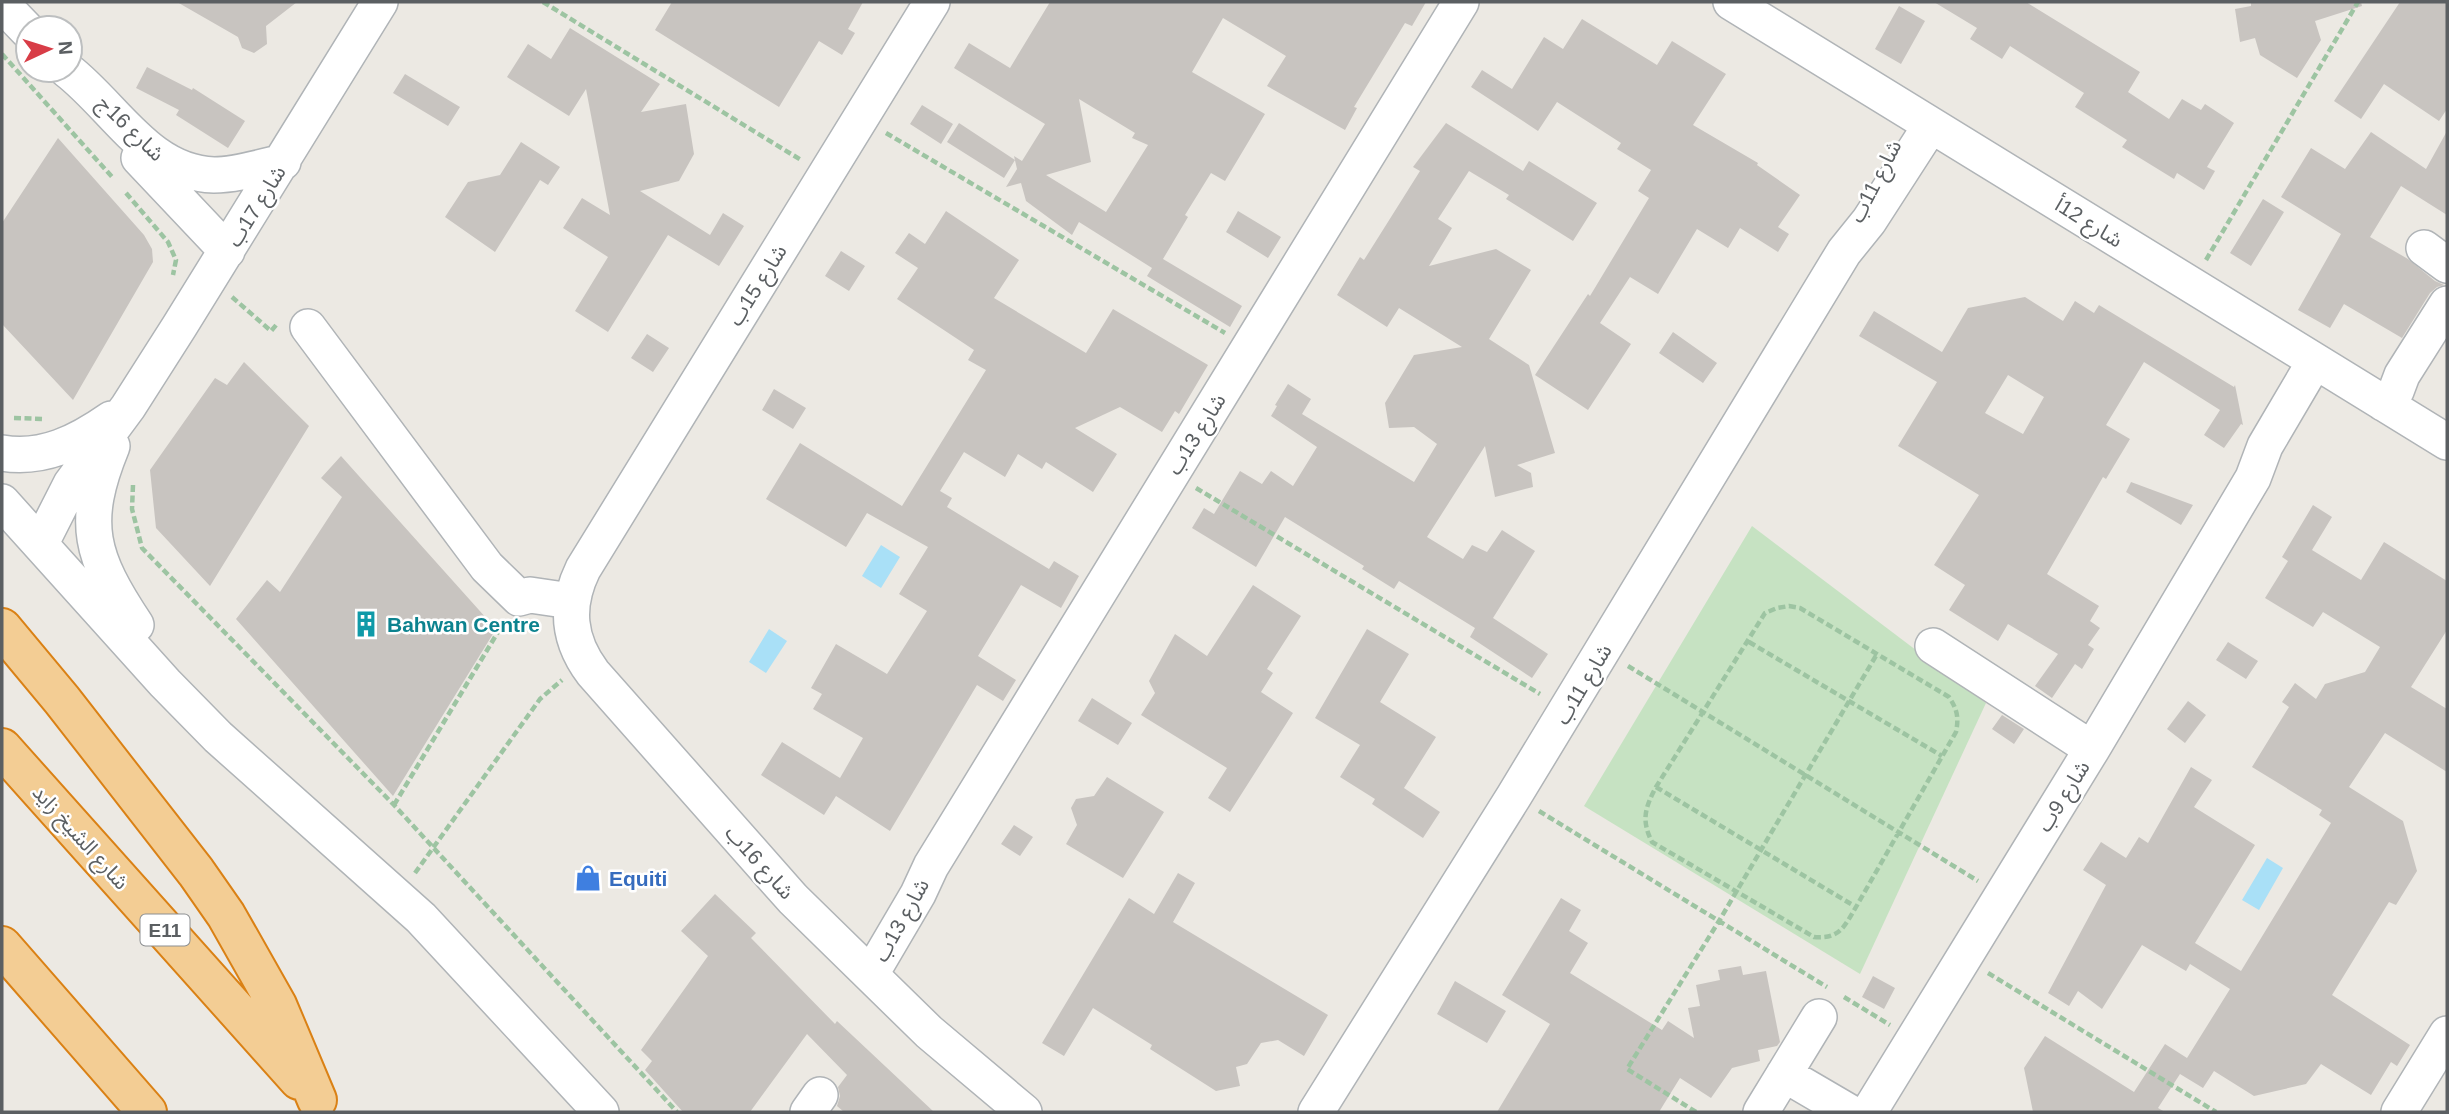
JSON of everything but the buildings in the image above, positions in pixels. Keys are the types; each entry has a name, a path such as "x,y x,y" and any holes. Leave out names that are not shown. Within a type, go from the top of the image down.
{"highway":[{"path":"2,628 62,700 196,872 226,915 277,1005 323,1106"},
{"name":"شارع الشيخ زايد","path":"2,748 323,1106"},
{"path":"2,946 147,1112"}],"street":[{"name":"شارع 17ب","path":"41,543 71,484 128,407 283,162 380,2"},
{"name":"شارع 15ب","path":"583,569 932,2"},
{"name":"شارع 13ب","path":"859,963 918,894 931,866 1461,2"},
{"name":"شارع 12أ","path":"1746,6 1921,119 2447,442"},
{"name":"شارع 16ج","path":"76,84 97,114 227,251"},
{"name":"شارع 16ج","path":"83,84 150,151 169,165 214,175 237,173 283,162"},
{"name":"شارع 11ب","path":"1316,1112 1603,650 1844,252 1858,214 1921,119"},
{"path":"2383,403 2396,391 2402,375 2447,304"},
{"path":"308,327 487,567 519,597 530,595 571,601"},
{"name":"شارع 9ب","path":"1869,1112 2092,749 2253,478 2276,453 2324,367"},
{"name":"شارع 17ب","path":"2,453 28,454 70,445 128,407"},
{"name":"شارع 17ب","path":"128,407 96,493 94,513 98,552 112,588 194,712"},
{"path":"2,502 165,683 218,737 398,896 449,946 601,1112"},
{"name":"شارع 16ب","path":"583,569 571,601 572,632 576,647 593,673 793,899 929,1032 1024,1112"},
{"path":"1933,646 2092,749"},
{"path":"1761,1112 1819,1017"},
{"path":"2399,1112 2447,1034"},
{"path":"1784,1074 1849,1112"}],"path":[{"path":"543,2 804,163"},
{"path":"2192,285 2358,2"},
{"path":"2,54 168,242 176,260 172,284"},
{"path":"862,118 1250,348"},
{"path":"226,292 271,331 289,311 308,327"},
{"path":"14,418 47,419"},
{"path":"1172,473 1567,709"},
{"path":"133,474 132,509 142,548 394,805 677,1112"},
{"path":"394,805 519,597"},
{"path":"1788,606 1800,608 1877,654 1948,697 1955,706 1959,719 1956,732 1840,932 1824,938 1814,937 1652,842 1644,819 1645,807 1765,613 1788,606"},
{"path":"1749,642 1942,757"},
{"path":"1603,650 2002,895"},
{"path":"1696,1112 1627,1069 1719,921 1877,654"},
{"path":"398,896 540,699 565,677 560,672"},
{"path":"1656,787 1856,907"},
{"path":"1514,796 1914,1040"},
{"path":"1964,958 2216,1112"}],"green space":[{"path":"1752,526 1986,703 1860,974 1584,806"}],"water":[{"path":"881,545 900,557 881,588 862,576"},
{"path":"769,629 787,641 766,673 749,662"},
{"path":"2267,858 2283,868 2259,910 2242,900"}],"place":[{"name":"Bahwan Centre","path":"366,624"},
{"name":"Equiti","path":"588,878"}]}
